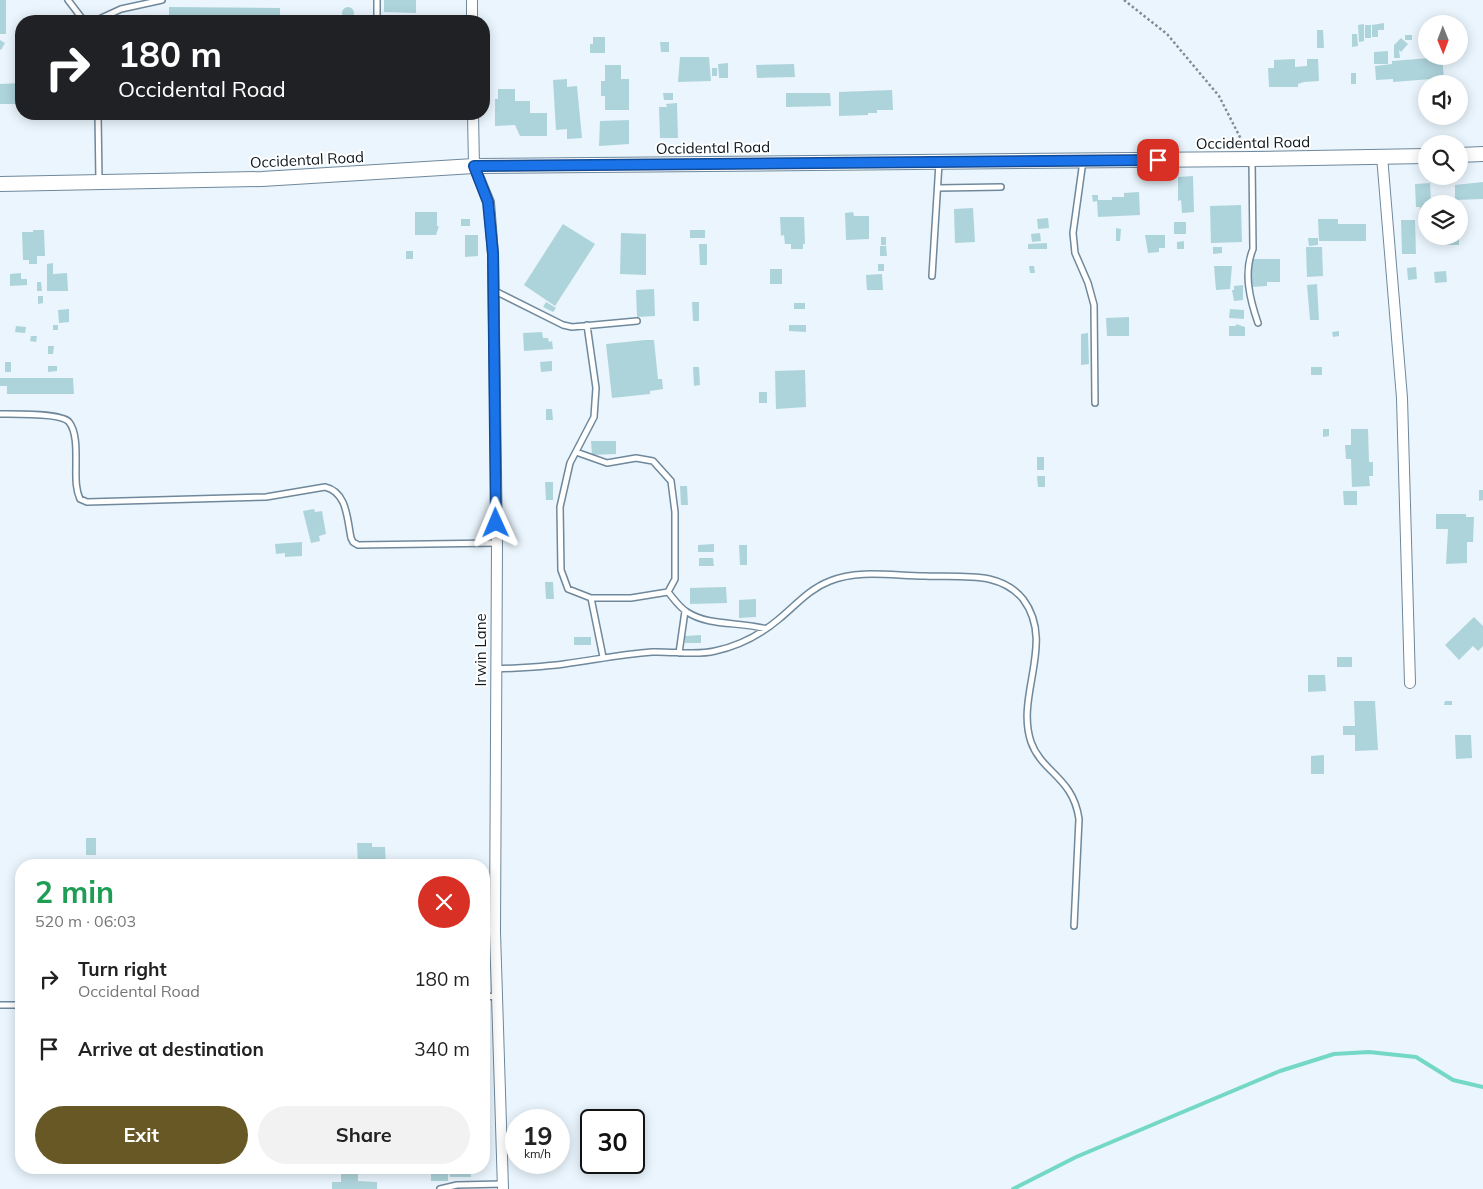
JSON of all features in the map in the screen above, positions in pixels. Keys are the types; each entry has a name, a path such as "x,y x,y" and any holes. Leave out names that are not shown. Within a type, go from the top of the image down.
{"street":[{"path":"472,0 472,15"},
{"name":"Irwin Lane","path":"473,120 474,166 488,202 493,290 497,543 495,932 503,1186"},
{"path":"1468,155 1483,154"},
{"path":"1382,156 1402,398 1410,684"},
{"name":"Occidental Road","path":"0,184 262,179 474,166 1418,156"}],"lane":[{"path":"68,0 79,15"},
{"path":"108,15 121,9 162,0"},
{"path":"377,0 378,15"},
{"path":"98,120 99,183"},
{"path":"1252,159 1253,249 1248,261 1250,300 1258,323"},
{"path":"1083,161 1073,233 1075,253 1088,283 1094,305 1095,403"},
{"path":"932,276 939,162"},
{"path":"938,188 1001,187"},
{"path":"493,290 563,325 587,326 636,321"},
{"path":"587,326 596,388 594,417 570,463 560,507 561,570 568,589 591,598 631,598 668,592"},
{"path":"0,414 44,416 63,418 69,421 76,451 76,492 80,499 87,502 266,497 325,487 334,489 340,494 350,538 358,545 497,543"},
{"path":"576,452 607,463 636,458 653,461 671,480 675,512 675,579 668,592"},
{"path":"496,669 566,664 603,657 653,652 706,654 728,648 752,638 766,629 806,594 830,580 864,574 989,579 1009,586 1022,598 1036,624 1037,652 1027,712 1032,744 1040,757 1067,787 1076,803 1078,811 1074,926"},
{"path":"668,592 685,611 712,622 753,625 766,629"},
{"path":"591,598 603,657"},
{"path":"679,653 685,611"},
{"path":"490,997 497,996"},
{"path":"0,1005 15,1005"},
{"path":"440,1189 457,1186 503,1186"}],"path":[{"path":"1124,0 1167,34 1219,96 1252,159"}],"building":[{"path":"0,0 6,0 6,34 0,34"},
{"path":"384,0 416,0 416,13 384,12"},
{"path":"169,7 280,8 280,15 169,15"},
{"path":"348,7 353,11 353,15 343,15 342,13"},
{"path":"1384,23 1384,30 1378,30 1378,37 1372,37 1372,25"},
{"path":"1364,24 1364,41 1359,42 1358,25"},
{"path":"1365,25 1371,25 1371,38 1365,38"},
{"path":"1317,30 1323,30 1324,48 1317,48"},
{"path":"1352,34 1357,34 1358,46 1352,47"},
{"path":"1405,35 1412,35 1412,40 1405,40"},
{"path":"593,37 605,37 605,53 590,53 590,44 593,44"},
{"path":"1401,38 1408,44 1401,52 1399,50 1400,58 1394,58 1394,45"},
{"path":"0,40 5,43 1,50 0,49"},
{"path":"660,42 669,42 669,52 661,52"},
{"path":"1388,51 1388,64 1374,64 1374,52"},
{"path":"680,57 709,57 711,81 678,82"},
{"path":"1295,59 1295,67 1307,66 1307,59 1318,59 1319,81 1304,82 1298,84 1298,87 1269,87 1268,68 1274,68 1274,60"},
{"path":"1418,59 1418,65 1443,65 1444,75 1418,75 1418,80 1393,82 1393,79 1376,80 1375,66 1392,64 1392,61"},
{"path":"728,63 728,78 719,78 718,64"},
{"path":"794,64 795,77 757,78 756,65"},
{"path":"605,65 621,65 621,79 629,79 629,110 605,110 605,96 601,96 601,81 605,81"},
{"path":"712,68 717,68 717,76 712,76"},
{"path":"1351,73 1356,73 1356,84 1351,84"},
{"path":"567,79 567,87 577,86 582,138 567,139 567,129 556,130 553,80"},
{"path":"15,83 15,104 0,104 0,84"},
{"path":"498,89 515,89 515,101 530,101 530,113 547,113 547,136 520,136 515,125 495,126 495,99 498,99"},
{"path":"892,90 893,110 877,110 877,113 868,113 868,115 839,116 839,92"},
{"path":"663,93 673,93 673,100 664,100"},
{"path":"786,93 830,93 831,106 786,107"},
{"path":"677,103 678,138 660,138 659,107 667,107 666,104"},
{"path":"629,120 629,144 599,146 600,121"},
{"path":"1193,176 1194,212 1182,213 1181,200 1178,201 1178,177"},
{"path":"1483,182 1483,199 1468,200 1468,195 1455,195 1455,185"},
{"path":"1415,184 1430,185 1431,195 1418,195 1418,207 1416,207"},
{"path":"1139,192 1140,215 1098,217 1097,201 1093,202 1092,195 1098,195 1098,200 1112,200 1112,197 1124,197 1124,193"},
{"path":"1241,205 1242,242 1211,243 1210,206"},
{"path":"973,208 975,242 955,243 954,209"},
{"path":"415,212 437,212 437,226 439,226 436,235 415,235"},
{"path":"853,212 854,216 869,216 869,239 846,240 845,213"},
{"path":"780,217 804,217 805,244 803,244 803,249 791,249 791,244 785,244 784,235 781,236"},
{"path":"1048,218 1049,228 1038,229 1037,219"},
{"path":"461,219 470,219 470,226 461,226"},
{"path":"1318,219 1338,219 1338,224 1366,224 1366,241 1319,241"},
{"path":"1401,220 1415,220 1416,254 1402,254"},
{"path":"1174,222 1186,222 1186,234 1174,234"},
{"path":"563,224 595,244 555,306 524,285"},
{"path":"1116,228 1121,229 1120,241 1116,241"},
{"path":"33,230 44,230 45,256 37,256 37,264 29,264 29,260 23,260 22,232 33,232"},
{"path":"690,230 705,230 705,238 690,238"},
{"path":"621,233 646,234 646,275 620,274"},
{"path":"1040,233 1041,241 1032,242 1031,234"},
{"path":"465,235 478,235 478,256 465,257"},
{"path":"1145,235 1165,235 1165,248 1159,248 1159,252 1148,253"},
{"path":"881,237 886,237 886,245 881,245"},
{"path":"1308,238 1318,238 1318,245 1309,246"},
{"path":"1184,241 1184,249 1177,249 1177,242"},
{"path":"1047,243 1047,249 1028,249 1028,244"},
{"path":"699,244 707,244 707,265 700,265"},
{"path":"880,246 886,246 887,256 880,256"},
{"path":"1213,247 1222,247 1222,253 1213,254"},
{"path":"1306,247 1322,247 1323,276 1307,277"},
{"path":"406,251 413,251 413,259 406,259"},
{"path":"1250,259 1280,259 1280,282 1267,282 1267,286 1251,287"},
{"path":"53,263 53,274 67,273 68,291 47,291 47,264"},
{"path":"878,264 884,264 884,271 878,271"},
{"path":"1029,266 1034,266 1035,273 1030,273"},
{"path":"1214,266 1232,266 1230,289 1216,290"},
{"path":"1416,267 1417,279 1408,280 1407,268"},
{"path":"770,269 782,269 782,284 770,284"},
{"path":"1446,271 1447,282 1435,283 1434,272"},
{"path":"21,273 21,279 27,279 27,285 10,286 10,274"},
{"path":"882,274 883,290 867,290 866,275"},
{"path":"37,282 41,282 42,291 37,291"},
{"path":"1317,284 1319,320 1310,320 1307,285"},
{"path":"1243,285 1243,300 1234,301 1232,290 1234,290 1234,286"},
{"path":"654,289 655,316 637,317 636,290"},
{"path":"38,296 43,296 43,303 38,304"},
{"path":"546,302 556,308 553,312 543,307"},
{"path":"692,302 699,302 699,321 693,321"},
{"path":"794,303 805,303 805,309 794,309"},
{"path":"69,309 69,322 59,323 58,310"},
{"path":"1230,309 1244,310 1244,319 1229,318"},
{"path":"1129,317 1129,336 1107,336 1106,318"},
{"path":"1236,324 1245,327 1245,336 1229,336 1229,326 1236,326"},
{"path":"53,325 58,325 58,330 53,330"},
{"path":"789,325 806,325 806,332 789,331"},
{"path":"16,326 26,327 25,333 15,332"},
{"path":"1339,331 1339,336 1333,337 1332,332"},
{"path":"542,332 543,338 548,338 549,342 552,341 553,349 524,351 523,333"},
{"path":"1088,333 1089,364 1081,365 1081,334"},
{"path":"31,336 37,336 36,342 30,341"},
{"path":"654,340 658,379 662,379 663,389 650,391 650,394 612,398 606,344"},
{"path":"48,346 54,346 53,354 48,354"},
{"path":"552,361 552,371 541,372 540,362"},
{"path":"5,362 11,362 11,372 5,372"},
{"path":"48,366 57,366 57,371 48,372"},
{"path":"693,367 699,367 700,385 694,386"},
{"path":"1311,367 1322,367 1322,375 1311,375"},
{"path":"805,370 806,407 776,409 775,371"},
{"path":"0,378 73,378 74,394 7,394 7,386 0,386"},
{"path":"759,392 767,392 767,403 759,403"},
{"path":"546,409 552,409 553,420 546,420"},
{"path":"1323,429 1329,429 1329,436 1323,437"},
{"path":"1351,429 1368,429 1369,462 1373,462 1373,476 1369,476 1370,486 1352,487 1351,459 1346,459 1345,445 1351,445"},
{"path":"591,441 616,441 616,454 592,455"},
{"path":"1037,457 1044,457 1044,470 1037,470"},
{"path":"1037,476 1045,476 1045,487 1038,487"},
{"path":"545,482 553,482 553,500 546,500"},
{"path":"680,486 687,486 688,505 681,505"},
{"path":"1479,490 1483,490 1483,500 1479,501"},
{"path":"1343,491 1357,491 1357,505 1344,505"},
{"path":"314,509 315,512 322,511 326,534 319,536 320,541 311,543 303,511"},
{"path":"1436,514 1466,514 1466,517 1474,517 1473,542 1467,542 1467,563 1446,564 1448,529 1436,529"},
{"path":"302,542 302,556 285,557 285,553 276,554 275,544"},
{"path":"714,544 714,552 698,552 698,545"},
{"path":"739,545 747,545 747,565 740,565"},
{"path":"699,558 713,558 714,566 699,566"},
{"path":"545,582 553,582 554,599 546,599"},
{"path":"726,587 727,603 690,604 690,588"},
{"path":"756,599 756,617 739,618 739,600"},
{"path":"1474,617 1483,626 1483,646 1478,651 1473,646 1459,660 1445,645"},
{"path":"701,635 701,643 685,643 685,636"},
{"path":"574,637 591,637 591,645 574,645"},
{"path":"1337,657 1352,657 1352,667 1337,667"},
{"path":"1308,675 1325,675 1326,691 1308,692"},
{"path":"1354,701 1375,701 1378,750 1355,751 1355,735 1343,735 1343,726 1355,726"},
{"path":"1445,701 1452,701 1452,705 1444,705"},
{"path":"1455,735 1471,735 1472,758 1456,759"},
{"path":"1324,755 1324,774 1311,774 1311,756"},
{"path":"86,838 96,838 96,855 86,855"},
{"path":"357,843 372,843 372,847 385,847 386,859 358,859"},
{"path":"341,1174 358,1174 358,1181 377,1182 377,1189 332,1189 332,1182 341,1182"},
{"path":"431,1174 448,1174 448,1181 431,1181"},
{"path":"450,1174 471,1174 471,1177 450,1177"}],"waterway":[{"path":"1013,1189 1076,1157 1280,1071 1334,1054 1369,1052 1416,1057 1453,1080 1483,1087"}],"route":[{"path":"496,523 493,254 488,202 474,166 1158,160"}]}
